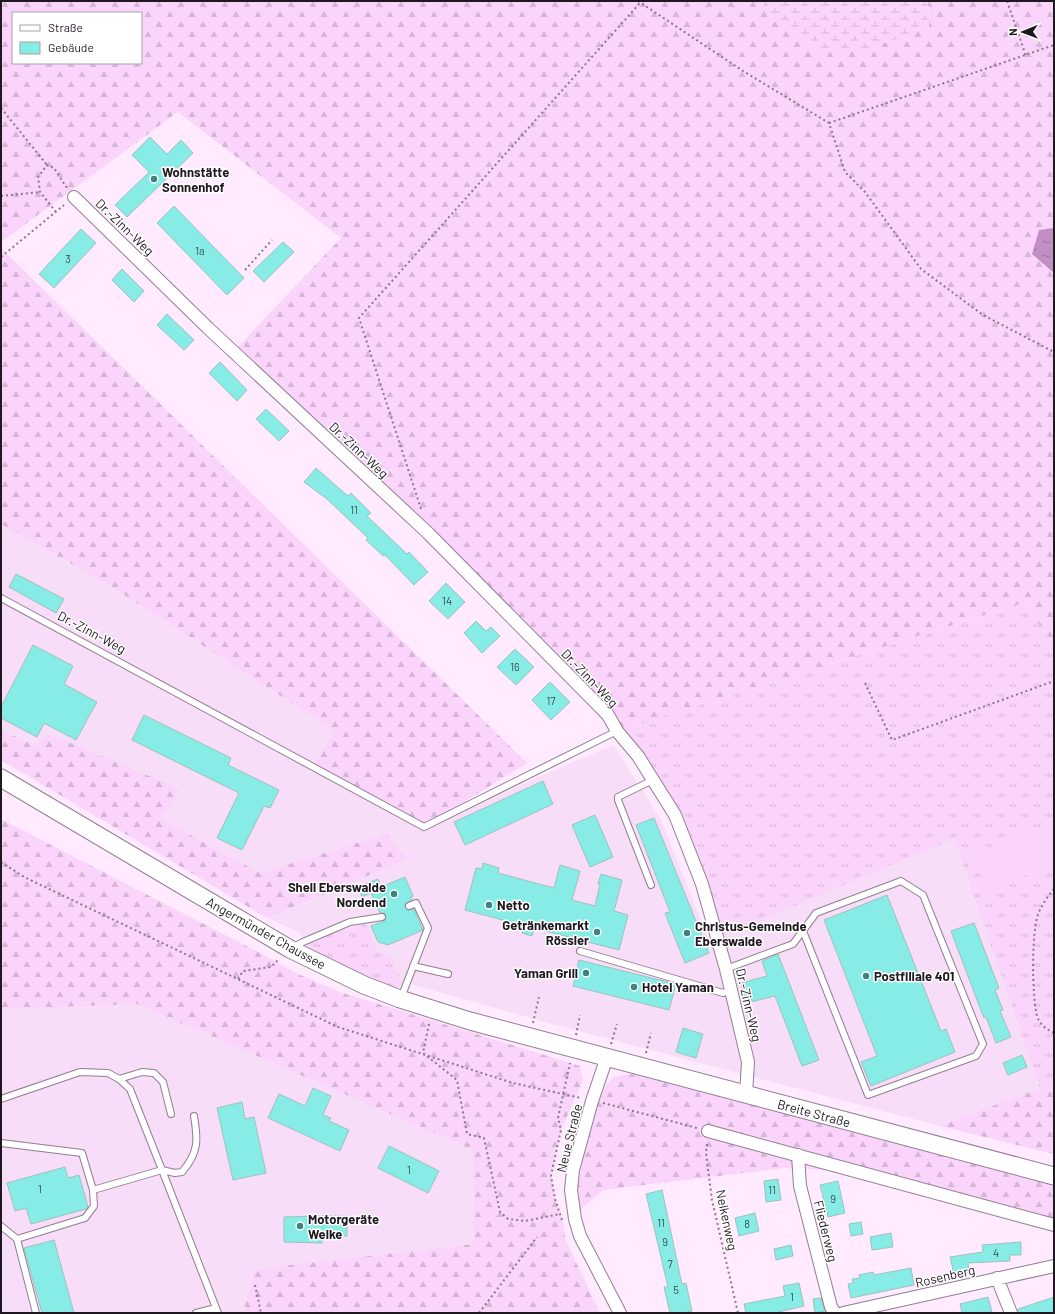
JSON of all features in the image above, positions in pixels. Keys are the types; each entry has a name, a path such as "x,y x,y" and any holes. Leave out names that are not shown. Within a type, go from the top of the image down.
{"main road":[{"name":"Angermünder Chaussee","path":"1,778 290,950 364,985 400,999 470,1021 574,1048"},
{"name":"Breite Straße","path":"574,1048 609,1051 746,1095 1054,1176"}],"street":[{"name":"Dr.-Zinn-Weg","path":"74,196 208,328 428,533 608,715 617,732 638,756 675,815 702,884 726,969 748,1062 746,1095"},
{"name":"Neue Straße","path":"609,1051 592,1101 573,1170 571,1190 575,1219 580,1236 620,1313"},
{"path":"708,1131 798,1154 1054,1225"},
{"name":"Fliederweg","path":"798,1154 802,1193 831,1307 835,1313"},
{"name":"Rosenberg","path":"842,1313 1054,1266"},
{"path":"997,1278 1011,1313"}],"lane":[{"name":"Dr.-Zinn-Weg","path":"1,598 424,827 617,732"},
{"path":"651,885 618,797 653,780"},
{"path":"726,969 793,944 816,913 901,881 923,894 983,1044 976,1056 868,1095 803,931"},
{"path":"400,999 428,928 416,903 409,906"},
{"path":"290,950 303,942 350,922 382,917"},
{"path":"580,951 723,993 731,990"},
{"path":"413,966 448,974"},
{"path":"1,1099 80,1072 108,1073 119,1078 130,1089 217,1310 196,1313"},
{"path":"119,1078 142,1072 154,1072 162,1082 171,1114"},
{"path":"93,1190 162,1170 175,1173 182,1172 196,1152 198,1138 194,1116"},
{"path":"1,1143 82,1153 93,1190 94,1206 85,1218 17,1239"},
{"path":"1,1226 17,1239 36,1313"}],"path":[{"path":"1008,1 1026,56"},
{"path":"421,511 359,318 639,2 743,71 829,123 845,172 865,192 921,270 983,315 1054,352"},
{"path":"829,123 1054,46"},
{"path":"1,108 46,165 54,168 62,183 74,196 1,257"},
{"path":"46,165 38,177 40,192 56,212"},
{"path":"1,196 40,192"},
{"path":"245,270 272,240"},
{"path":"865,683 892,740 1054,680"},
{"path":"1,862 24,877 338,1027 513,1083 592,1101 708,1131"},
{"path":"1054,889 1038,913 1034,947 1034,992 1038,1016 1044,1028 1054,1033"},
{"path":"238,979 243,971 272,967 282,955 290,950"},
{"path":"423,1053 432,1009"},
{"path":"609,1051 616,1024"},
{"path":"645,1054 651,1033"},
{"path":"423,1053 457,1080 467,1134 484,1138 500,1212 508,1219 524,1221 560,1214"},
{"path":"562,1221 555,1199 551,1176 562,1130 558,1118 563,1094"},
{"name":"Nelkenweg","path":"708,1131 706,1153 712,1200 738,1313"},
{"path":"480,1313 537,1237"},
{"path":"255,1285 261,1313"}],"shaded area":[{"path":"1,524 112,587 335,731 313,767 424,827 613,745 660,818 709,941 954,839 1040,1088 940,1126 552,1024 389,978 317,948 295,930 267,918 408,859 386,834 260,873 161,819 180,788 36,746 1,730"},
{"path":"137,1004 473,1150 474,1244 255,1269 243,1313 1,1313 1,1009"}],"green space":[{"path":"1,1 762,1 772,20 929,27 928,1 1054,1 1054,228 1039,230 1054,273 1054,644 1023,603 617,731 608,715 233,352 341,238 178,112 1,242"},
{"path":"762,1 928,1 929,27 863,51 816,48 772,20"},
{"path":"1,248 527,763 424,827 313,767 335,731 112,587 1,524"},
{"path":"1023,603 1054,644 1054,1086 1040,1088 954,839 718,938 675,815 617,731"},
{"path":"1,730 36,746 47,733 180,789 161,819 260,873 386,834 408,859 267,918 1,760"},
{"path":"1,819 298,974 340,992 580,1066 583,1080 561,1130 551,1176 555,1199 564,1227 565,1239 600,1313 243,1313 255,1269 474,1244 473,1150 137,1004 1,1009"},
{"path":"1050,823 1054,834 1054,865 987,891 972,854"},
{"path":"366,923 377,951 392,958 403,985 396,989 308,950 307,944 310,941"},
{"path":"629,1074 649,1076 1054,1182 1054,1230 829,1170 784,1168 603,1190 580,1210 577,1190 585,1140 603,1089 613,1077"},
{"path":"1054,1086 1054,1154 940,1126 1040,1088"}],"water":[{"path":"1054,228 1054,273 1032,254 1039,230"}],"building":[{"name":"Wohnstätte Sonnenhof","path":"150,137 167,154 181,140 193,153 127,217 115,205 149,172 132,155"},
{"path":"174,206 244,278 227,295 157,223"},
{"path":"81,229 96,243 54,288 39,274"},
{"path":"283,242 294,252 264,282 253,271"},
{"path":"122,269 144,291 134,302 112,280"},
{"path":"167,314 194,340 184,350 157,325"},
{"path":"220,362 247,390 237,401 209,373"},
{"path":"266,409 289,431 279,441 256,419"},
{"path":"316,468 348,496 351,493 371,513 367,516 407,554 409,552 428,572 414,585 385,555 383,556 366,540 368,538 327,499 304,482"},
{"path":"16,574 64,599 56,613 9,587"},
{"path":"446,583 465,602 448,619 429,601"},
{"path":"476,621 486,631 491,627 500,636 482,653 464,633"},
{"path":"33,645 73,666 64,684 97,702 76,740 44,723 37,737 1,718 1,707"},
{"path":"515,649 534,667 516,685 497,667"},
{"path":"550,682 570,702 551,720 532,700"},
{"path":"144,715 231,758 228,765 279,790 270,808 264,806 242,850 217,838 239,793 132,740"},
{"path":"543,781 553,804 465,845 454,822"},
{"path":"595,815 613,857 590,867 572,825"},
{"path":"654,818 709,953 685,963 665,913 670,912 636,825"},
{"path":"483,863 499,868 498,873 554,888 560,865 580,871 572,900 595,906 601,874 622,880 614,911 628,915 619,950 534,928 532,936 522,933 525,926 465,910 476,868 482,869"},
{"path":"405,877 413,896 411,897 412,900 405,904 405,907 408,910 414,909 423,930 388,945 378,942 371,926 384,921 386,916 384,913 380,913 371,893 362,897 358,887 378,879 381,887"},
{"path":"887,895 941,1031 946,1029 955,1052 871,1086 861,1062 877,1056 824,920"},
{"path":"974,923 999,988 995,990 1003,1010 1000,1011 1011,1037 996,1043 986,1017 984,1018 951,931"},
{"path":"778,954 819,1060 802,1066 775,996 746,1003 741,983 767,976 762,961"},
{"path":"579,960 676,984 669,1010 573,986"},
{"path":"683,1028 703,1034 696,1058 676,1052"},
{"path":"1022,1055 1027,1067 1008,1075 1003,1063"},
{"path":"313,1088 331,1096 323,1115 331,1118 329,1121 349,1130 340,1151 268,1118 279,1094 305,1106"},
{"path":"242,1102 245,1119 254,1117 266,1173 233,1180 217,1108"},
{"path":"389,1146 439,1171 428,1193 378,1168"},
{"path":"65,1167 68,1178 79,1175 88,1207 86,1209 31,1224 26,1208 15,1211 7,1183"},
{"path":"778,1179 781,1200 766,1202 764,1181"},
{"path":"838,1181 845,1213 828,1217 820,1185"},
{"path":"662,1190 682,1284 686,1283 692,1311 670,1313 664,1287 668,1287 646,1194"},
{"path":"755,1213 759,1231 739,1236 735,1218"},
{"path":"347,1216 347,1236 322,1236 322,1243 284,1242 284,1217"},
{"path":"861,1222 863,1234 851,1236 849,1224"},
{"path":"891,1233 893,1247 872,1250 870,1237"},
{"path":"54,1240 74,1313 42,1313 24,1248"},
{"path":"1021,1242 1021,1255 1010,1255 1010,1261 968,1263 969,1272 954,1274 950,1257 983,1252 982,1245"},
{"path":"791,1245 793,1256 776,1260 774,1249"},
{"path":"911,1268 914,1285 851,1298 848,1284 853,1283 852,1279 860,1278 859,1275 873,1272 874,1275"},
{"path":"799,1283 804,1306 774,1313 746,1313 744,1304 785,1296 783,1286"},
{"path":"988,1297 992,1312 962,1313 960,1304"},
{"path":"1054,1297 1054,1313 1018,1313 1018,1309"},
{"path":"821,1298 825,1311 815,1313 813,1299"}],"place":[{"name":"Wohnstätte Sonnenhof","path":"154,179"},
{"name":"Shell Eberswalde Nordend","path":"394,894"},
{"name":"Netto","path":"489,905"},
{"name":"Getränkemarkt Rössler","path":"597,932"},
{"name":"Christus-Gemeinde Eberswalde","path":"687,933"},
{"name":"Yaman Grill","path":"586,973"},
{"name":"Postfiliale 401","path":"866,976"},
{"name":"Hotel Yaman","path":"634,987"},
{"name":"Motorgeräte Welke","path":"300,1226"}]}
